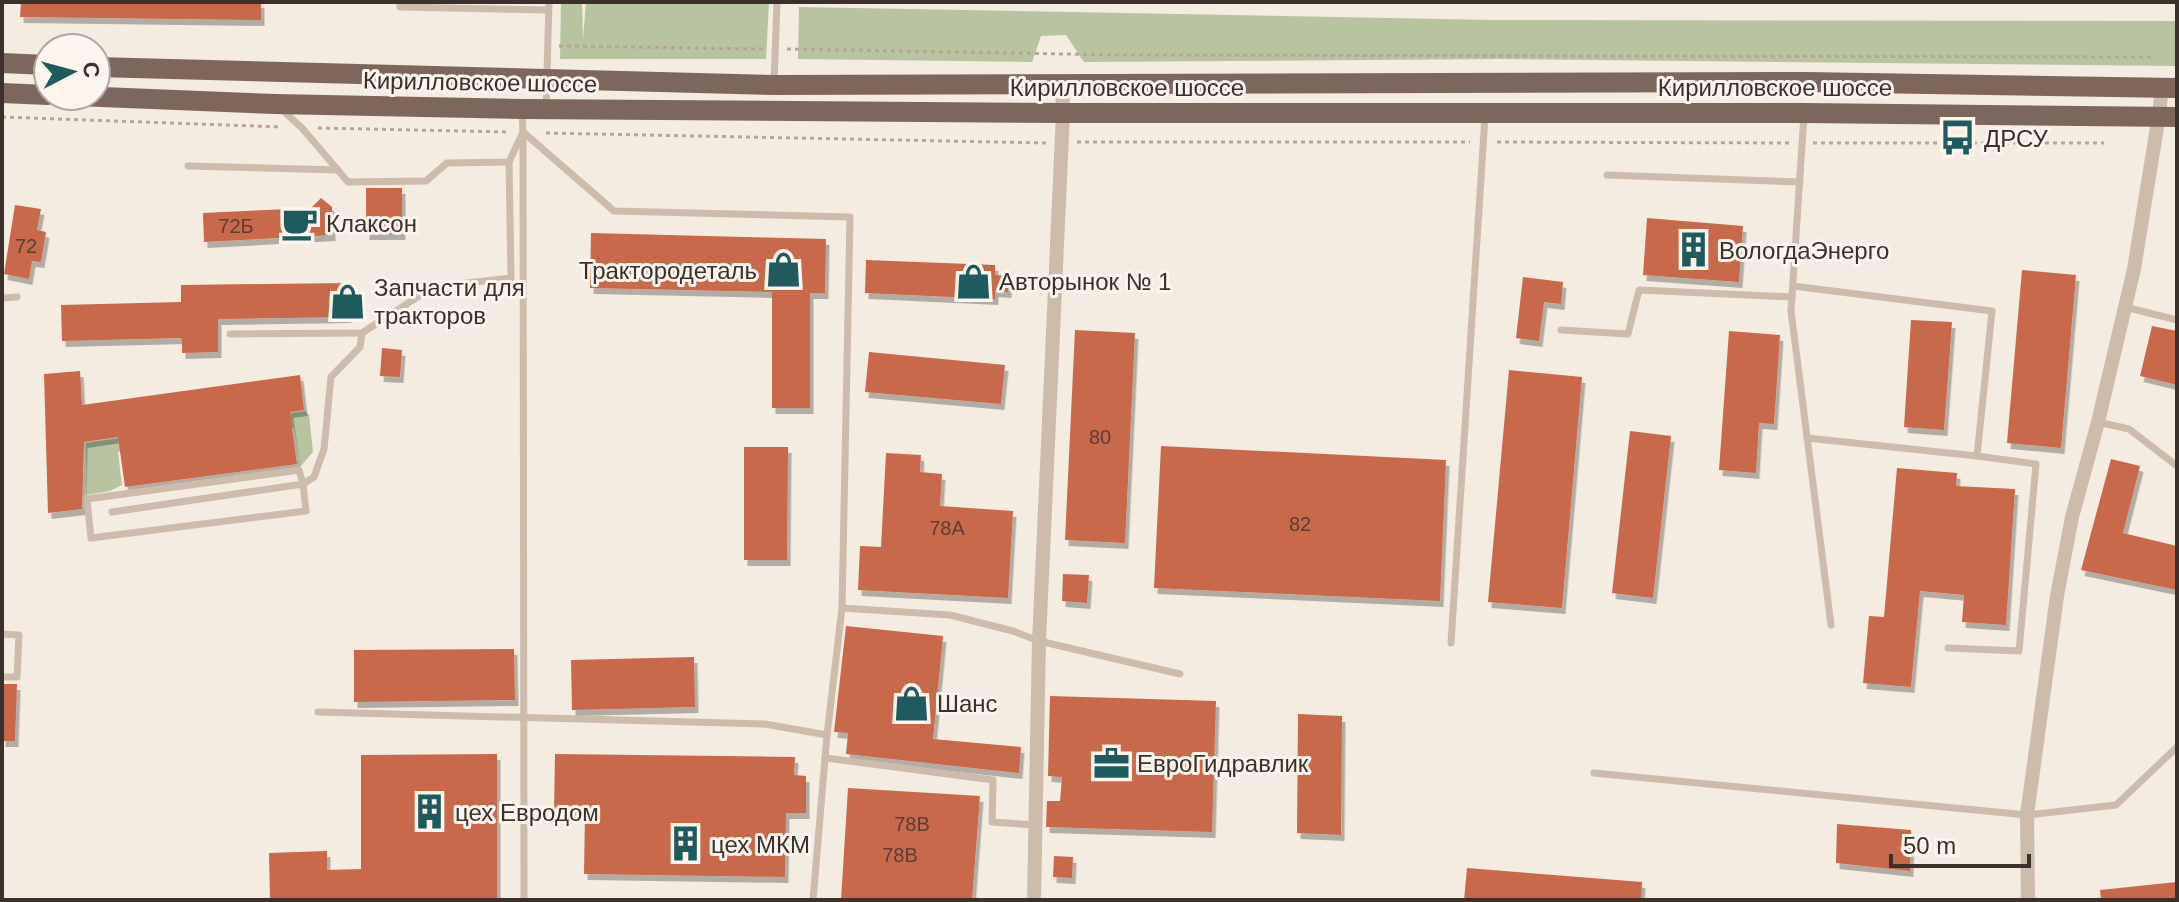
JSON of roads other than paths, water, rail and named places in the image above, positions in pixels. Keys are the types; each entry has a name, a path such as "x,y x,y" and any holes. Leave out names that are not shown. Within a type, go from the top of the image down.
{"main road":[{"path":"2,63 32,64"},
{"name":"Кирилловское шоссе","path":"112,67 774,85 1806,82 2169,87"},
{"path":"2,93 32,94"},
{"name":"Кирилловское шоссе","path":"112,97 522,109 2168,116"}],"street":[{"path":"1034,900 1039,641 1062,84"},
{"path":"2028,900 2027,815 2057,596 2072,517 2098,422 2168,116 2169,87"}],"lane":[{"path":"400,2 400,7 548,6 546,109"},
{"path":"774,85 777,2"},
{"path":"275,104 302,128 348,182 426,181 447,163 509,162"},
{"path":"522,109 524,900"},
{"path":"1804,113 1791,311 1831,625"},
{"path":"1451,643 1485,114"},
{"path":"230,334 362,333 433,287 511,278 509,162 523,132"},
{"path":"523,132 614,211 850,217 842,608 813,900"},
{"path":"188,166 338,170"},
{"path":"1607,175 1800,182"},
{"path":"1793,286 1992,311 1977,456"},
{"path":"1561,330 1628,334 1639,290 1792,297"},
{"path":"2,298 17,297"},
{"path":"2125,307 2177,320"},
{"path":"112,512 303,484 314,477 324,449 331,377 360,347 362,333"},
{"path":"2098,422 2129,429 2177,466"},
{"path":"1807,438 2036,464 2019,651 1948,648"},
{"path":"299,470 303,484 306,511 91,538 87,499 299,470"},
{"path":"842,608 950,615 1039,641 1180,674"},
{"path":"2,634 19,635 17,677 2,677"},
{"path":"318,712 765,724 827,735"},
{"path":"1594,773 2027,815 2116,805 2177,747"},
{"path":"826,758 993,780 992,822 1036,825"}],"place":[{"name":"ДРСУ","path":"1958,138"},
{"name":"Клаксон","path":"300,223"},
{"name":"ВологдаЭнерго","path":"1693,250"},
{"name":"Трактородеталь","path":"783,270"},
{"name":"Авторынок № 1","path":"973,281"},
{"name":"Запчасти для тракторов","path":"348,301"},
{"name":"Шанс","path":"911,703"},
{"name":"ЕвроГидравлик","path":"1111,763"},
{"name":"цех Евродом","path":"429,812"},
{"name":"цех МКМ","path":"685,844"}]}
